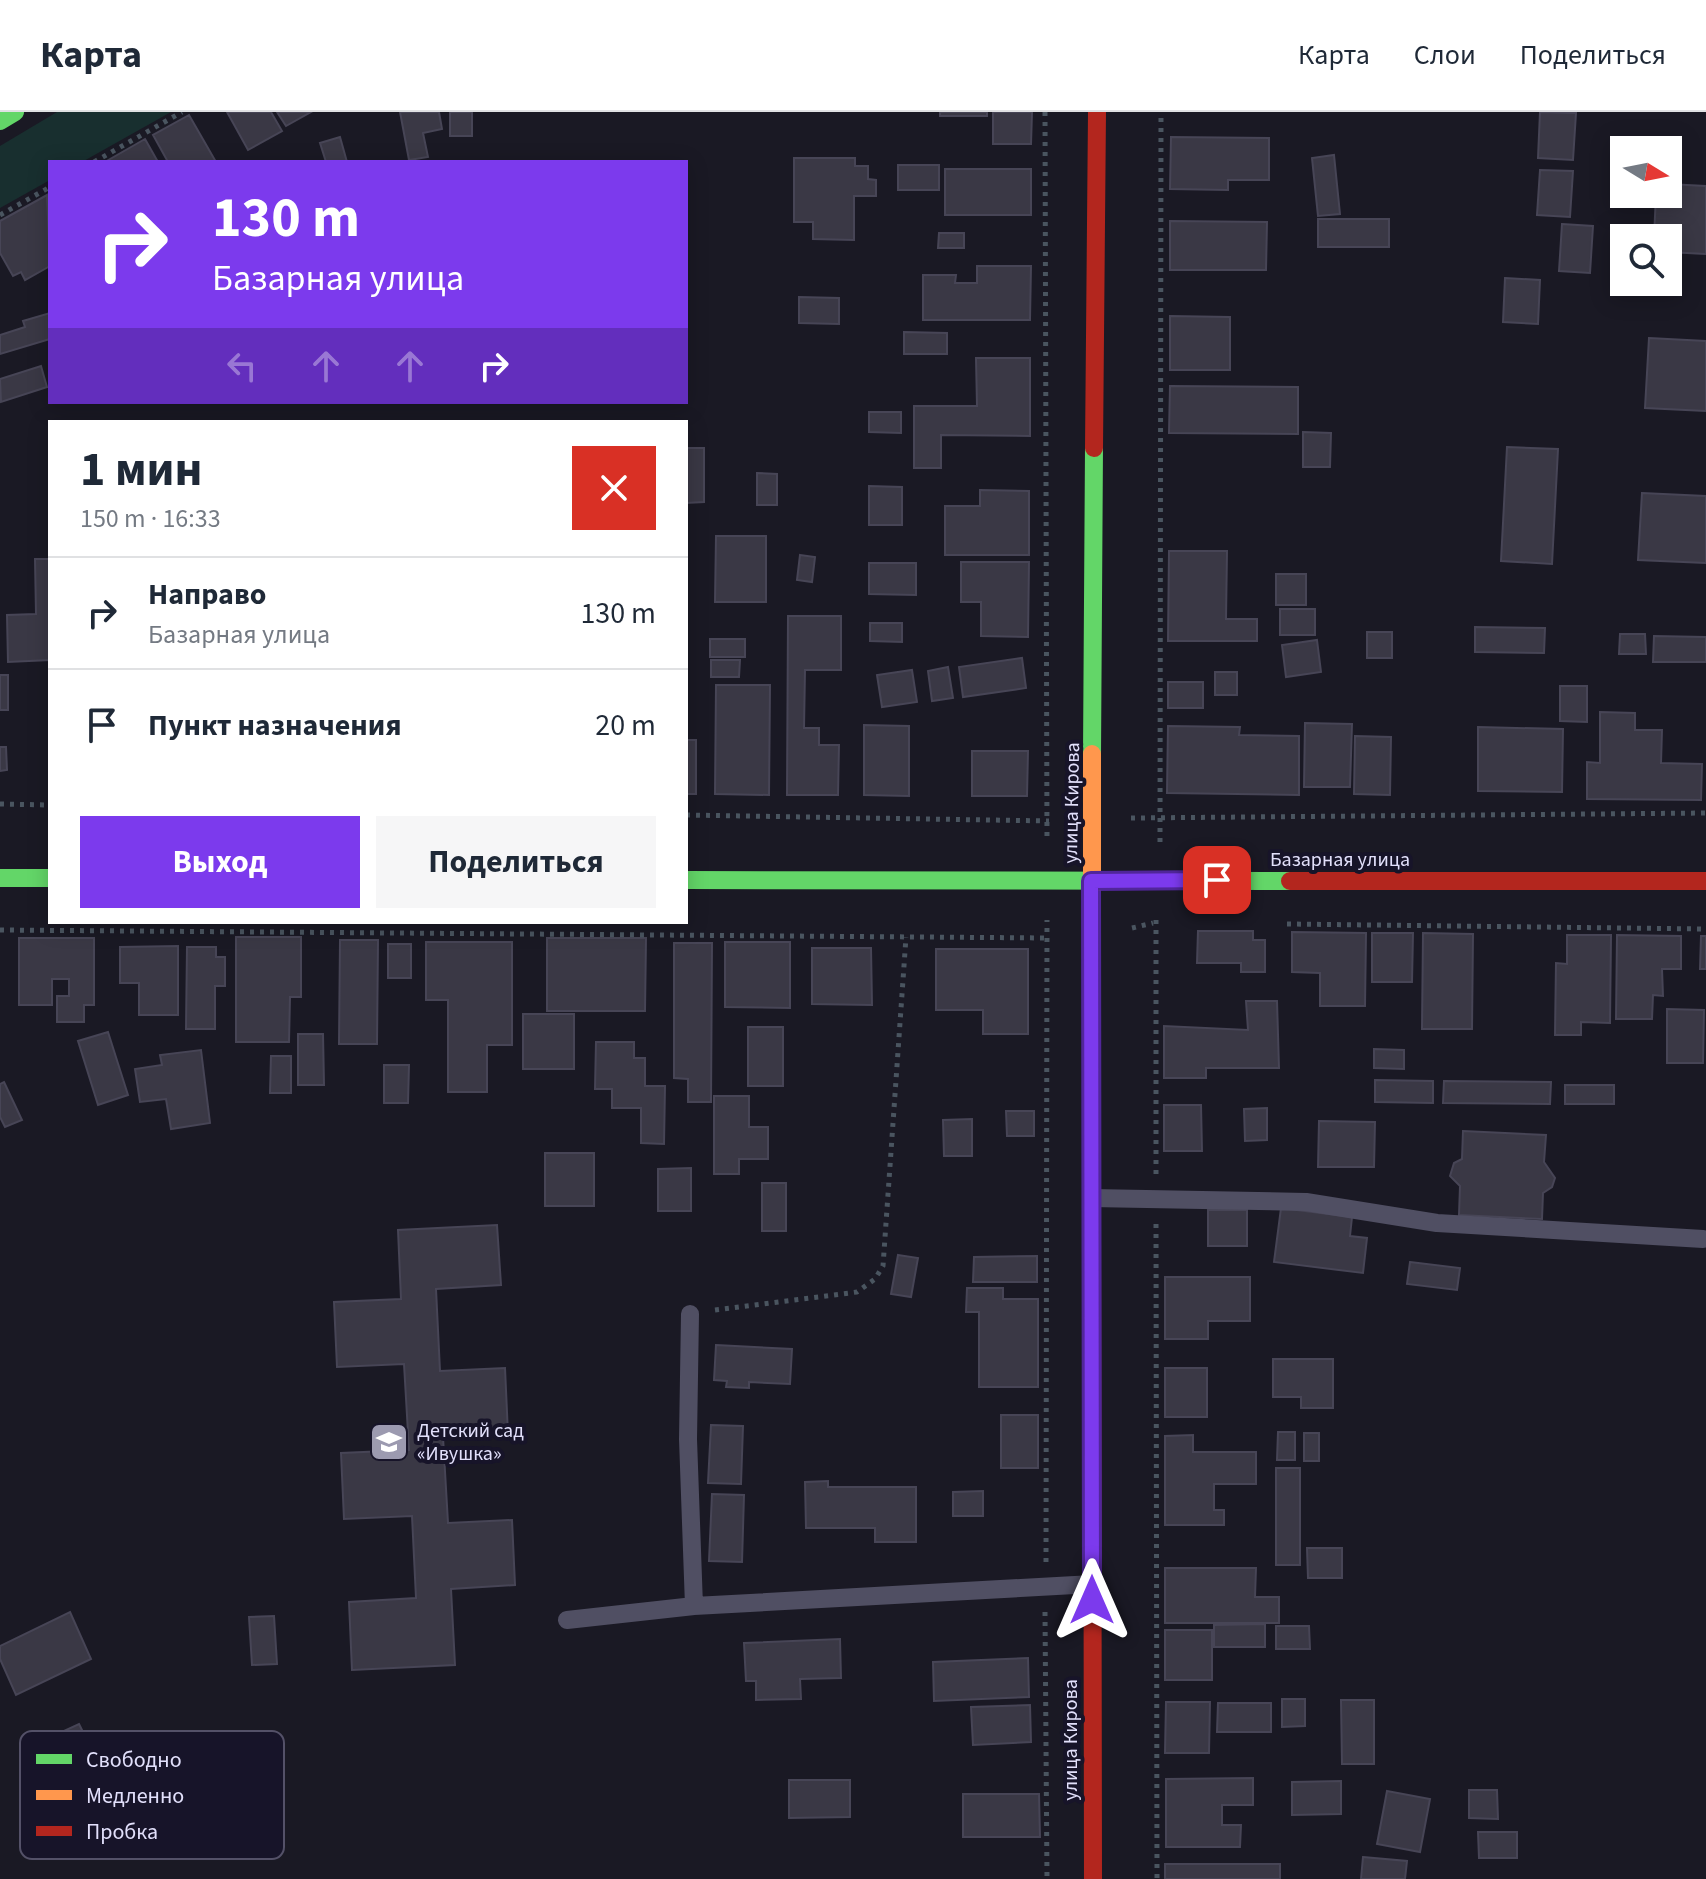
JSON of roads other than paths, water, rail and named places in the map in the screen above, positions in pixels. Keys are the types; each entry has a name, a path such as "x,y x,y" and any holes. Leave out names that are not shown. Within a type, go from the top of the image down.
{"street":[{"path":"0,121 15,112"},
{"name":"улица Кирова","path":"1093,1879 1091,881 1094,818 1097,112"},
{"path":"0,878 48,878"},
{"name":"Базарная улица","path":"688,880 1706,881"}],"lane":[{"path":"1091,1198 1306,1202 1437,1223 1703,1239"},
{"path":"690,1314 688,1439 694,1606"},
{"path":"567,1620 694,1606 1093,1584"}],"place":[{"name":"Детский сад «Ивушка»","path":"389,1442"}]}
